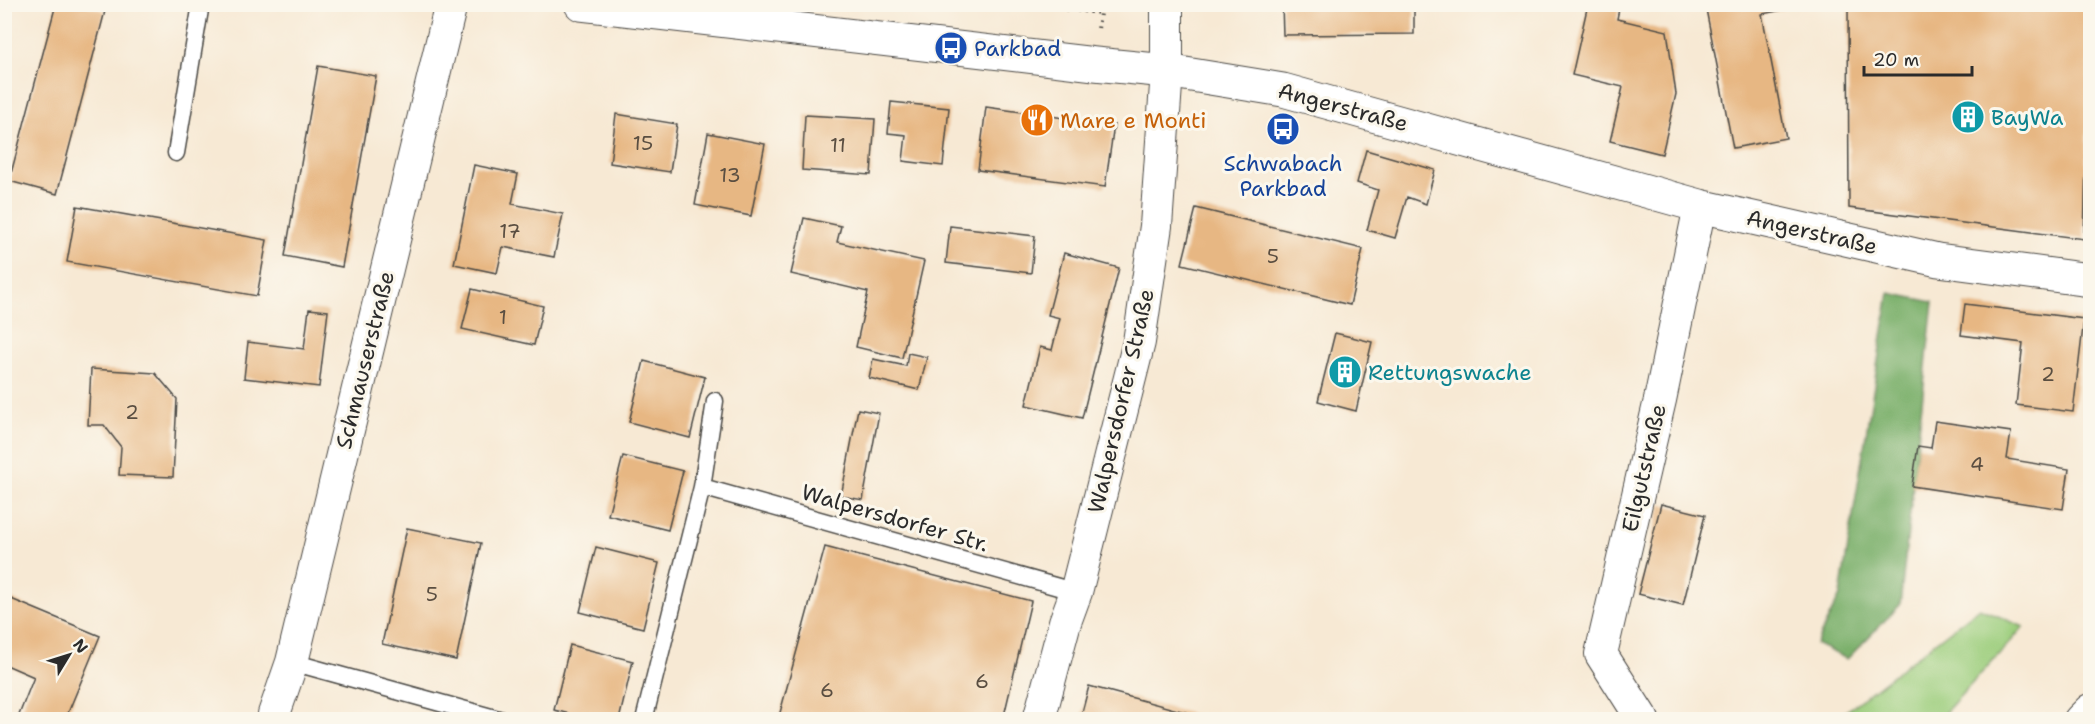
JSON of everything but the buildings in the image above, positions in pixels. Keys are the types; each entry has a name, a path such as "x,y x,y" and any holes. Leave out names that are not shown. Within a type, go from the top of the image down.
{"street":[{"name":"Schmauserstraße","path":"274,714 292,662 451,4"},
{"name":"Angerstraße","path":"582,4 1167,71 1283,90 1700,206 1938,260 2091,280"},
{"name":"Walpersdorfer Straße","path":"1039,720 1065,622 1076,592 1139,342 1156,226 1167,71 1167,4"},
{"name":"Eilgutstraße","path":"1642,720 1601,654 1660,400 1700,206"},
{"path":"2080,720 2091,710"}],"lane":[{"path":"176,153 201,4"},
{"path":"644,720 702,487 715,401"},
{"name":"Walpersdorfer Str.","path":"702,487 1076,592"},
{"path":"292,662 502,720"}],"path":[{"path":"1018,4 1100,13 1095,64"}],"green space":[{"path":"1889,293 1933,302 1900,605 1847,659 1816,644 1840,595"},
{"path":"1979,608 2024,627 1939,719 1836,719"}],"place":[{"name":"Parkbad","path":"951,48"},
{"name":"BayWa","path":"1968,117"},
{"name":"Mare e Monti","path":"1037,120"},
{"name":"Schwabach Parkbad","path":"1283,129"},
{"name":"Rettungswache","path":"1345,372"}]}
